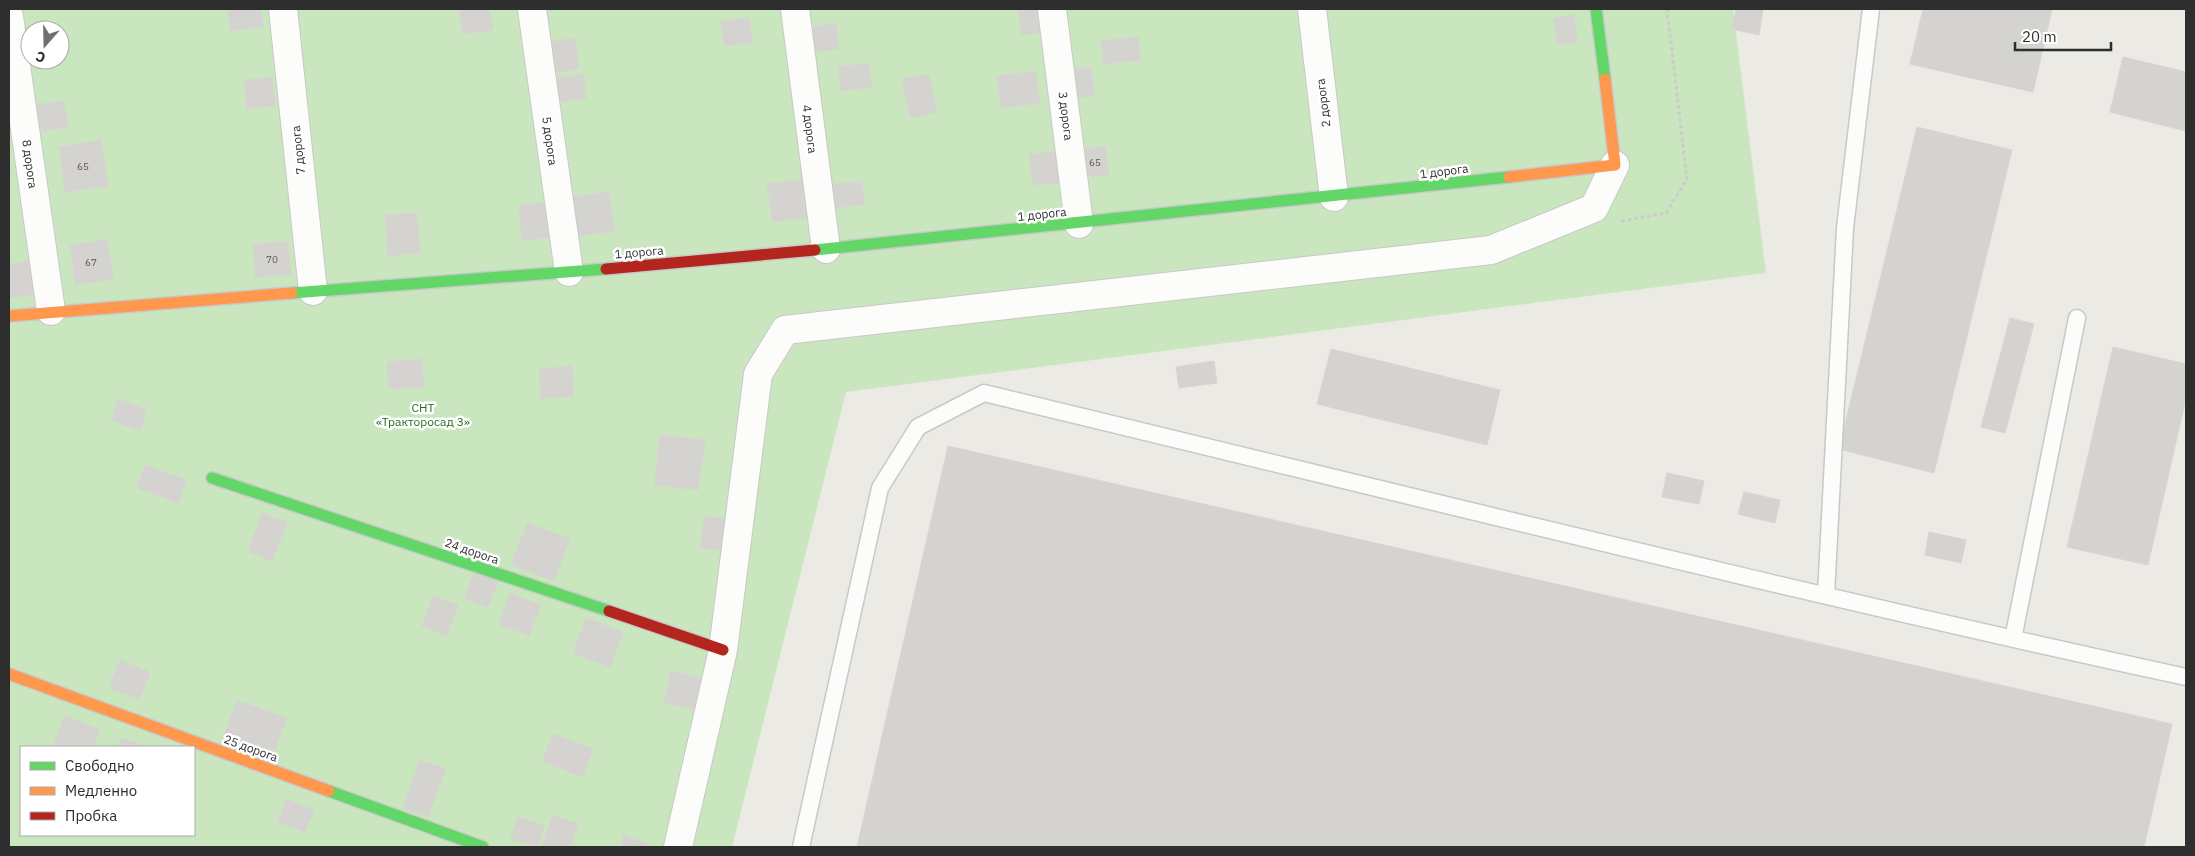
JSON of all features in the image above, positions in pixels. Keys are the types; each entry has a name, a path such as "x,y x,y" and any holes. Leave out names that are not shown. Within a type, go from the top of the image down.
{"street":[{"name":"7 дорога","path":"283,9 313,291"},
{"name":"5 дорога","path":"532,9 568,272"},
{"name":"4 дорога","path":"795,9 826,249"},
{"name":"3 дорога","path":"1052,9 1079,224"},
{"name":"2 дорога","path":"1312,9 1334,197"},
{"path":"678,847 723,650 758,374 785,330 1491,250 1594,208 1615,165 1596,9"},
{"name":"8 дорога","path":"9,17 51,311"},
{"name":"1 дорога","path":"9,316 51,311 568,272 826,249 1334,197 1615,165"},
{"name":"24 дорога","path":"212,478 723,650"},
{"name":"25 дорога","path":"9,674 483,847"}],"lane":[{"path":"1826,595 1845,228 1870,9"},
{"path":"2013,639 2077,318"},
{"path":"801,847 880,488 918,427 984,393 1826,595 2186,677"}],"green space":[{"name":"СНТ «Тракторосад 3»","path":"9,9 1733,9 1766,273 846,392 732,847 9,847"}],"building":[{"path":"228,9 261,9 263,27 230,31"},
{"path":"459,9 490,9 493,30 463,34"},
{"path":"1018,9 1043,9 1046,32 1022,35"},
{"path":"1736,9 1763,9 1759,35 1732,29"},
{"path":"1923,9 2052,9 2033,92 1910,64"},
{"path":"1574,15 1577,43 1557,45 1554,18"},
{"path":"749,18 753,43 725,46 721,21"},
{"path":"836,23 839,49 806,53 803,28"},
{"path":"1138,37 1141,60 1104,64 1101,41"},
{"path":"575,38 579,69 552,73 548,42"},
{"path":"2123,57 2186,72 2186,131 2110,112"},
{"path":"869,63 872,87 841,91 838,67"},
{"path":"1091,67 1095,96 1077,98 1074,68"},
{"path":"1036,71 1040,103 1001,108 997,76"},
{"path":"583,74 586,98 556,103 553,78"},
{"path":"929,74 937,112 910,118 902,79"},
{"path":"272,77 275,106 247,109 244,80"},
{"path":"64,101 68,127 37,132 33,105"},
{"path":"1917,127 2012,150 1934,473 1839,449"},
{"path":"101,140 108,186 65,192 59,147"},
{"path":"1106,146 1109,175 1084,177 1082,149"},
{"path":"1059,151 1063,182 1033,185 1029,154"},
{"path":"803,179 808,218 773,222 767,184"},
{"path":"862,181 865,204 829,209 826,185"},
{"path":"609,192 615,231 578,236 572,197"},
{"path":"555,202 558,237 522,240 519,205"},
{"path":"417,213 420,253 388,256 385,215"},
{"path":"107,239 113,279 75,285 70,245"},
{"path":"288,241 291,275 255,277 253,244"},
{"path":"31,261 35,294 9,298 9,264"},
{"path":"2010,318 2034,324 2005,433 1981,427"},
{"path":"2113,347 2186,364 2186,398 2148,565 2067,547"},
{"path":"1331,349 1500,390 1487,445 1317,404"},
{"path":"422,359 424,387 389,389 387,362"},
{"path":"1214,361 1217,383 1179,388 1176,367"},
{"path":"572,366 574,396 541,399 539,369"},
{"path":"118,399 147,410 140,431 111,420"},
{"path":"660,435 705,440 698,490 654,485"},
{"path":"948,446 2172,724 2144,847 857,847"},
{"path":"145,465 186,480 178,503 137,488"},
{"path":"1667,473 1704,481 1699,504 1662,497"},
{"path":"1744,492 1780,500 1775,523 1738,514"},
{"path":"262,513 287,522 272,561 248,552"},
{"path":"704,516 726,519 722,551 700,548"},
{"path":"527,523 570,539 554,581 511,565"},
{"path":"1929,532 1966,540 1961,563 1925,555"},
{"path":"474,573 498,582 488,607 464,598"},
{"path":"510,593 541,605 529,636 499,625"},
{"path":"433,596 458,605 447,636 422,626"},
{"path":"586,618 623,632 610,667 573,653"},
{"path":"120,660 150,672 140,699 109,688"},
{"path":"671,671 701,678 694,709 664,703"},
{"path":"237,700 287,718 273,755 224,736"},
{"path":"64,716 100,729 93,746 61,746 54,744"},
{"path":"553,734 593,749 583,777 542,762"},
{"path":"121,738 145,746 117,746"},
{"path":"420,760 446,769 428,817 403,808"},
{"path":"286,799 314,810 305,832 277,822"},
{"path":"553,815 579,824 571,847 541,847"},
{"path":"518,817 545,826 537,847 510,838"},
{"path":"624,835 651,845 650,847 620,847"}],"traffic: fast":[{"path":"1596,9 1605,79"},
{"path":"815,250 1509,177"},
{"path":"292,293 606,269"},
{"path":"212,478 609,611"},
{"path":"329,791 483,847"}],"traffic: slow":[{"path":"1509,177 1615,165 1605,79"},
{"path":"9,316 292,293"},
{"path":"9,674 329,791"}],"traffic: jam":[{"path":"606,269 815,250"},
{"path":"609,611 723,650"}]}
